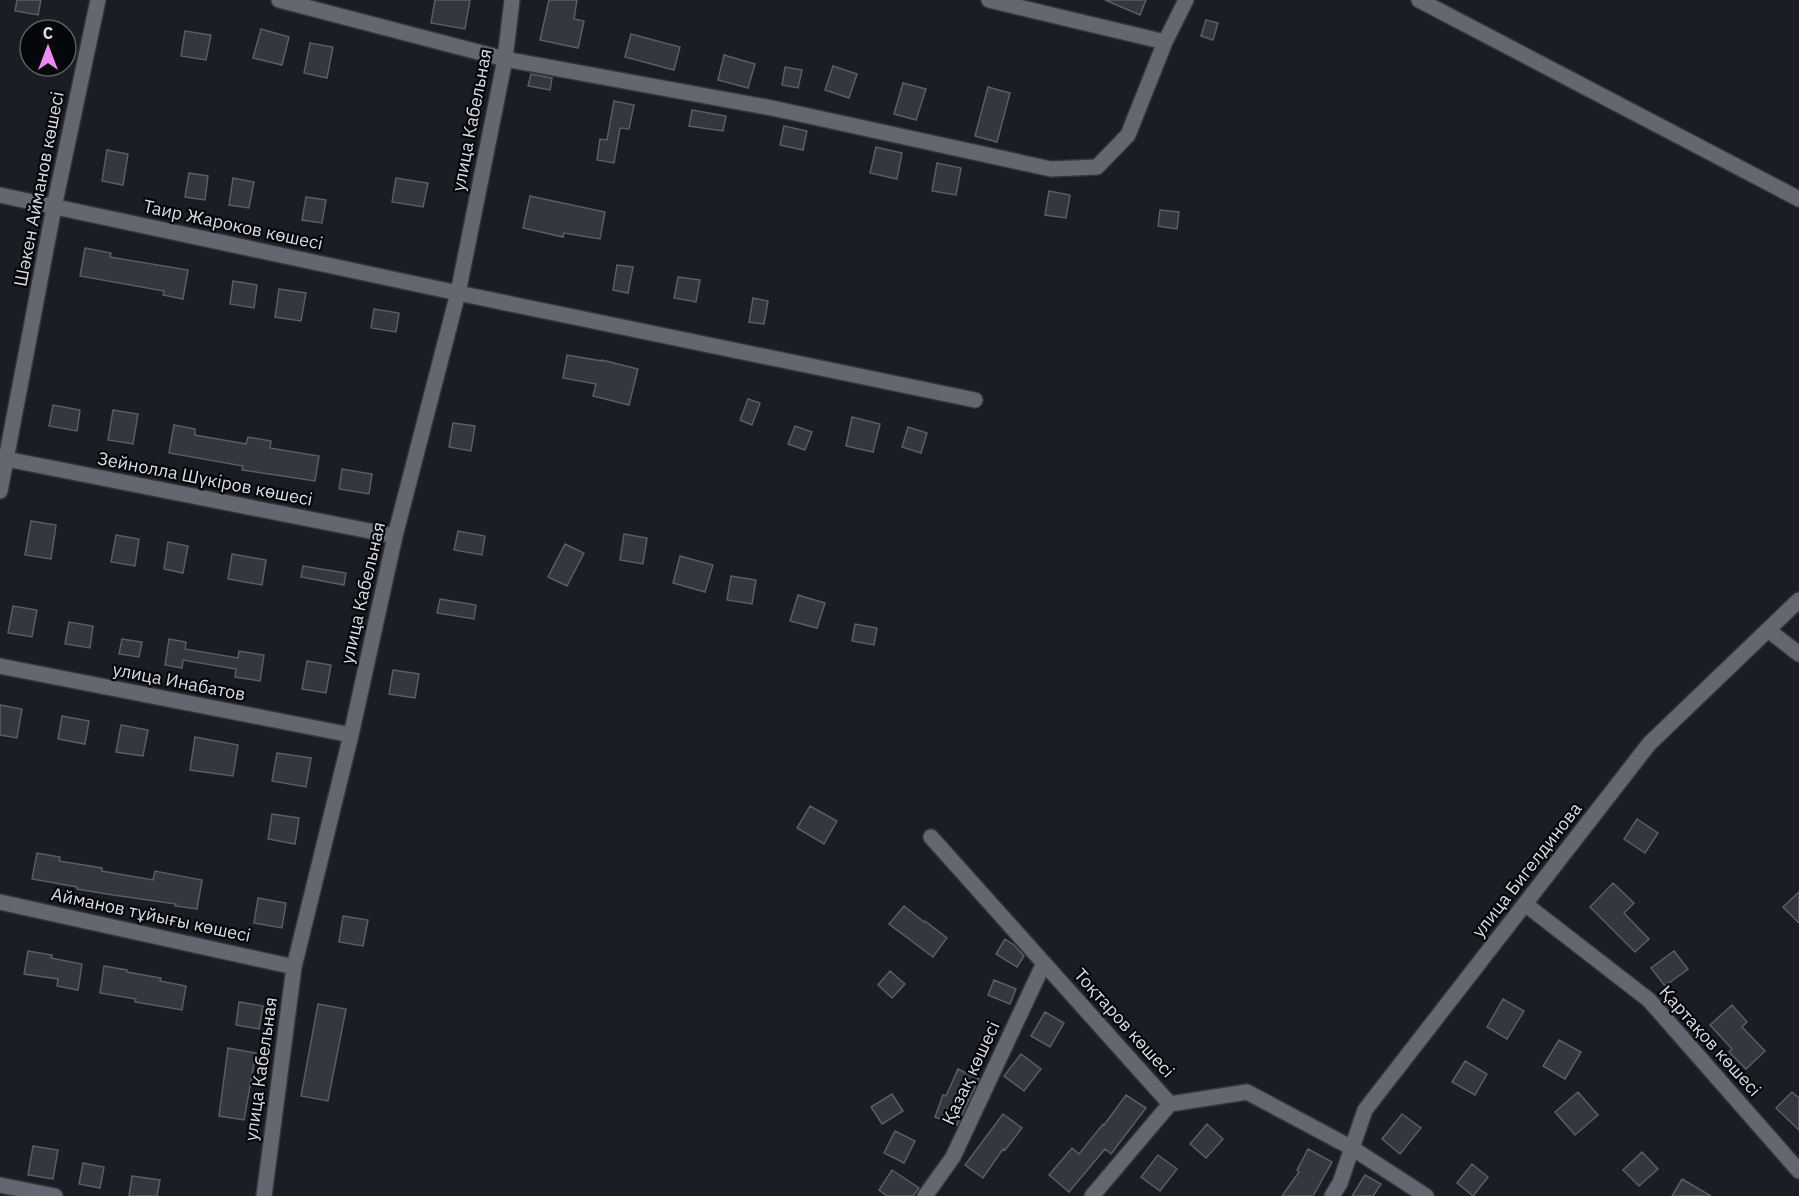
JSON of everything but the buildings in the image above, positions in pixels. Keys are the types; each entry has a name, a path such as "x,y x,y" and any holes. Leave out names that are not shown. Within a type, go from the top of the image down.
{"street":[{"name":"Шәкен Айманов көшесі","path":"0,491 54,207 98,0"},
{"path":"279,0 505,59 772,108 1051,170 1097,166 1128,135 1165,42 1186,0"},
{"name":"улица Кабельная","path":"264,1196 294,966 351,735 395,536 458,293 505,59 512,0"},
{"path":"989,0 1165,42"},
{"path":"1419,0 1799,199"},
{"name":"Таир Жароков көшесі","path":"0,195 975,400"},
{"name":"Зейнолла Шүкіров көшесі","path":"6,459 395,536"},
{"name":"улица Бигелдинова","path":"1332,1196 1340,1183 1365,1110 1650,744 1799,600"},
{"path":"1768,630 1799,654"},
{"name":"улица Инабатов","path":"0,666 351,735"},
{"name":"Тоқтаров көшесі","path":"931,837 1170,1104 1247,1092 1352,1148 1426,1196"},
{"name":"Айманов тұйығы көшесі","path":"0,902 294,966"},
{"name":"Қартақов көшесі","path":"1525,904 1650,1000 1799,1171"},
{"name":"Қазақ көшесі","path":"925,1196 953,1157 1044,963"},
{"path":"1092,1196 1170,1104"},
{"path":"0,1185 55,1196"}]}
